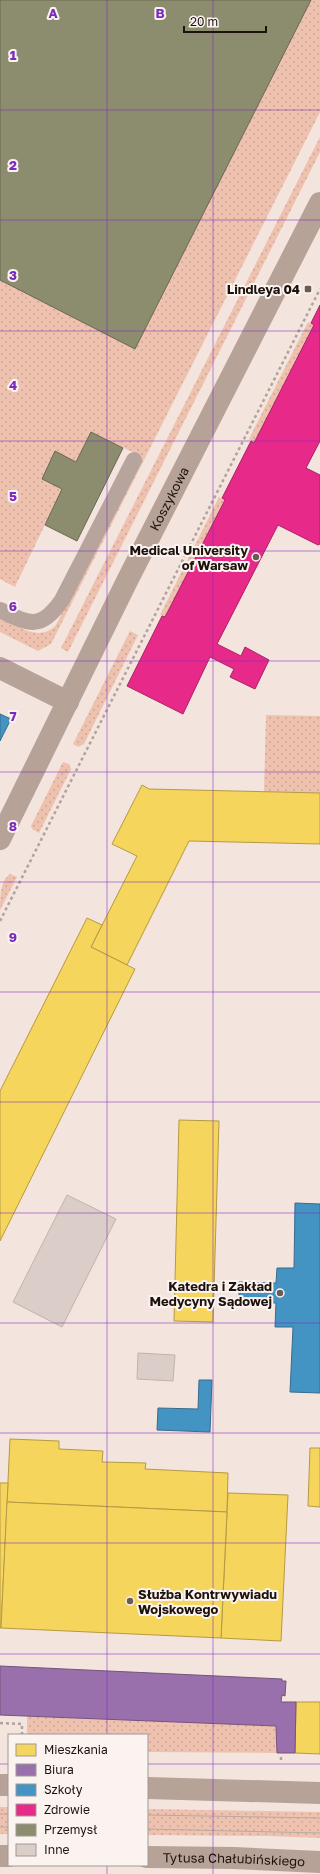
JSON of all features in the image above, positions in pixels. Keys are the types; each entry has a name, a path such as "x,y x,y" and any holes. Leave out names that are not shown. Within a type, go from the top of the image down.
{"street":[{"name":"Koszykowa","path":"0,839 127,582 320,202"},
{"path":"0,668 68,702"},
{"path":"148,1788 320,1793"},
{"name":"Tytusa Chałubińskiego","path":"148,1857 234,1858 320,1862"}],"lane":[{"path":"0,610 24,620 34,622 42,621 53,612 62,600 134,460"}],"path":[{"path":"0,922 320,289"},
{"path":"0,1723 22,1724 22,1734"},
{"path":"281,1753 281,1760"}],"shaded area":[{"path":"311,0 320,0 320,112 51,644 38,651 0,632 0,617 21,628 36,633 43,633 56,625 141,456 91,432 76,462 55,451 42,479 62,489 15,587 0,579 0,280 135,348"},
{"path":"320,137 320,152 68,652 61,648"},
{"path":"308,322 314,325 254,443 249,439"},
{"path":"219,497 225,501 165,617 160,615"},
{"path":"130,631 138,635 84,744 78,747 73,744"},
{"path":"266,715 320,716 320,793 264,792"},
{"path":"63,762 69,764 71,769 39,833 32,829 31,826"},
{"path":"10,874 17,877 0,910 2,885"},
{"path":"27,1716 276,1726 277,1753 148,1752 148,1734 27,1734"},
{"path":"0,1807 8,1807 8,1834 0,1834"},
{"path":"148,1809 320,1812 320,1838 148,1835"}],"building: Mieszkania":[{"path":"142,785 149,789 320,793 320,844 189,841 127,965 91,947 137,856 112,844"},
{"path":"87,918 102,925 91,947 135,969 0,1241 0,1091"},
{"path":"179,1120 219,1121 213,1322 174,1321"},
{"path":"10,1439 59,1441 59,1449 103,1451 102,1462 146,1463 145,1469 228,1473 227,1512 7,1502"},
{"path":"310,1448 320,1448 320,1507 308,1506"},
{"path":"0,1483 8,1483 1,1628 0,1628"},
{"path":"228,1493 288,1495 281,1641 221,1638"},
{"path":"7,1502 227,1512 221,1638 1,1628"},
{"path":"296,1702 320,1702 320,1754 295,1753"}],"building: Biura":[{"path":"0,1666 282,1679 282,1681 286,1681 285,1696 282,1695 281,1702 296,1702 295,1753 277,1753 276,1726 0,1715"}],"building: Szkoły":[{"path":"0,714 11,719 0,741"},
{"name":"Katedra i Zakład Medycyny Sądowej","path":"295,1203 320,1204 320,1393 290,1392 293,1327 275,1327 276,1303 239,1302 239,1282 276,1283 277,1268 294,1268"},
{"path":"199,1380 212,1380 210,1432 157,1430 158,1408 198,1409"}],"building: Zdrowie":[{"name":"Medical University of Warsaw","path":"320,305 320,441 306,468 320,475 320,544 318,545 278,525 217,644 241,656 245,647 269,660 255,689 230,677 234,669 210,657 183,714 127,686 162,616 165,617 225,500 222,498 251,441 254,443 314,325 311,323"}],"building: Przemysł":[{"path":"0,0 311,0 135,349 0,280"},
{"path":"91,432 123,448 77,541 45,525 62,489 42,479 55,451 76,462"}],"building: Inne":[{"path":"67,1195 116,1219 62,1327 13,1302"},
{"path":"138,1353 175,1355 173,1381 137,1379"}],"tram line":[{"path":"0,1814 8,1814"},
{"path":"148,1815 320,1818"},
{"path":"0,1827 8,1827"},
{"path":"148,1829 320,1833"}],"place":[{"name":"Lindleya 04","path":"308,289"},
{"name":"Medical University of Warsaw","path":"256,557"},
{"name":"Katedra i Zakład Medycyny Sądowej","path":"280,1293"},
{"name":"Służba Kontrwywiadu Wojskowego","path":"130,1601"}]}
